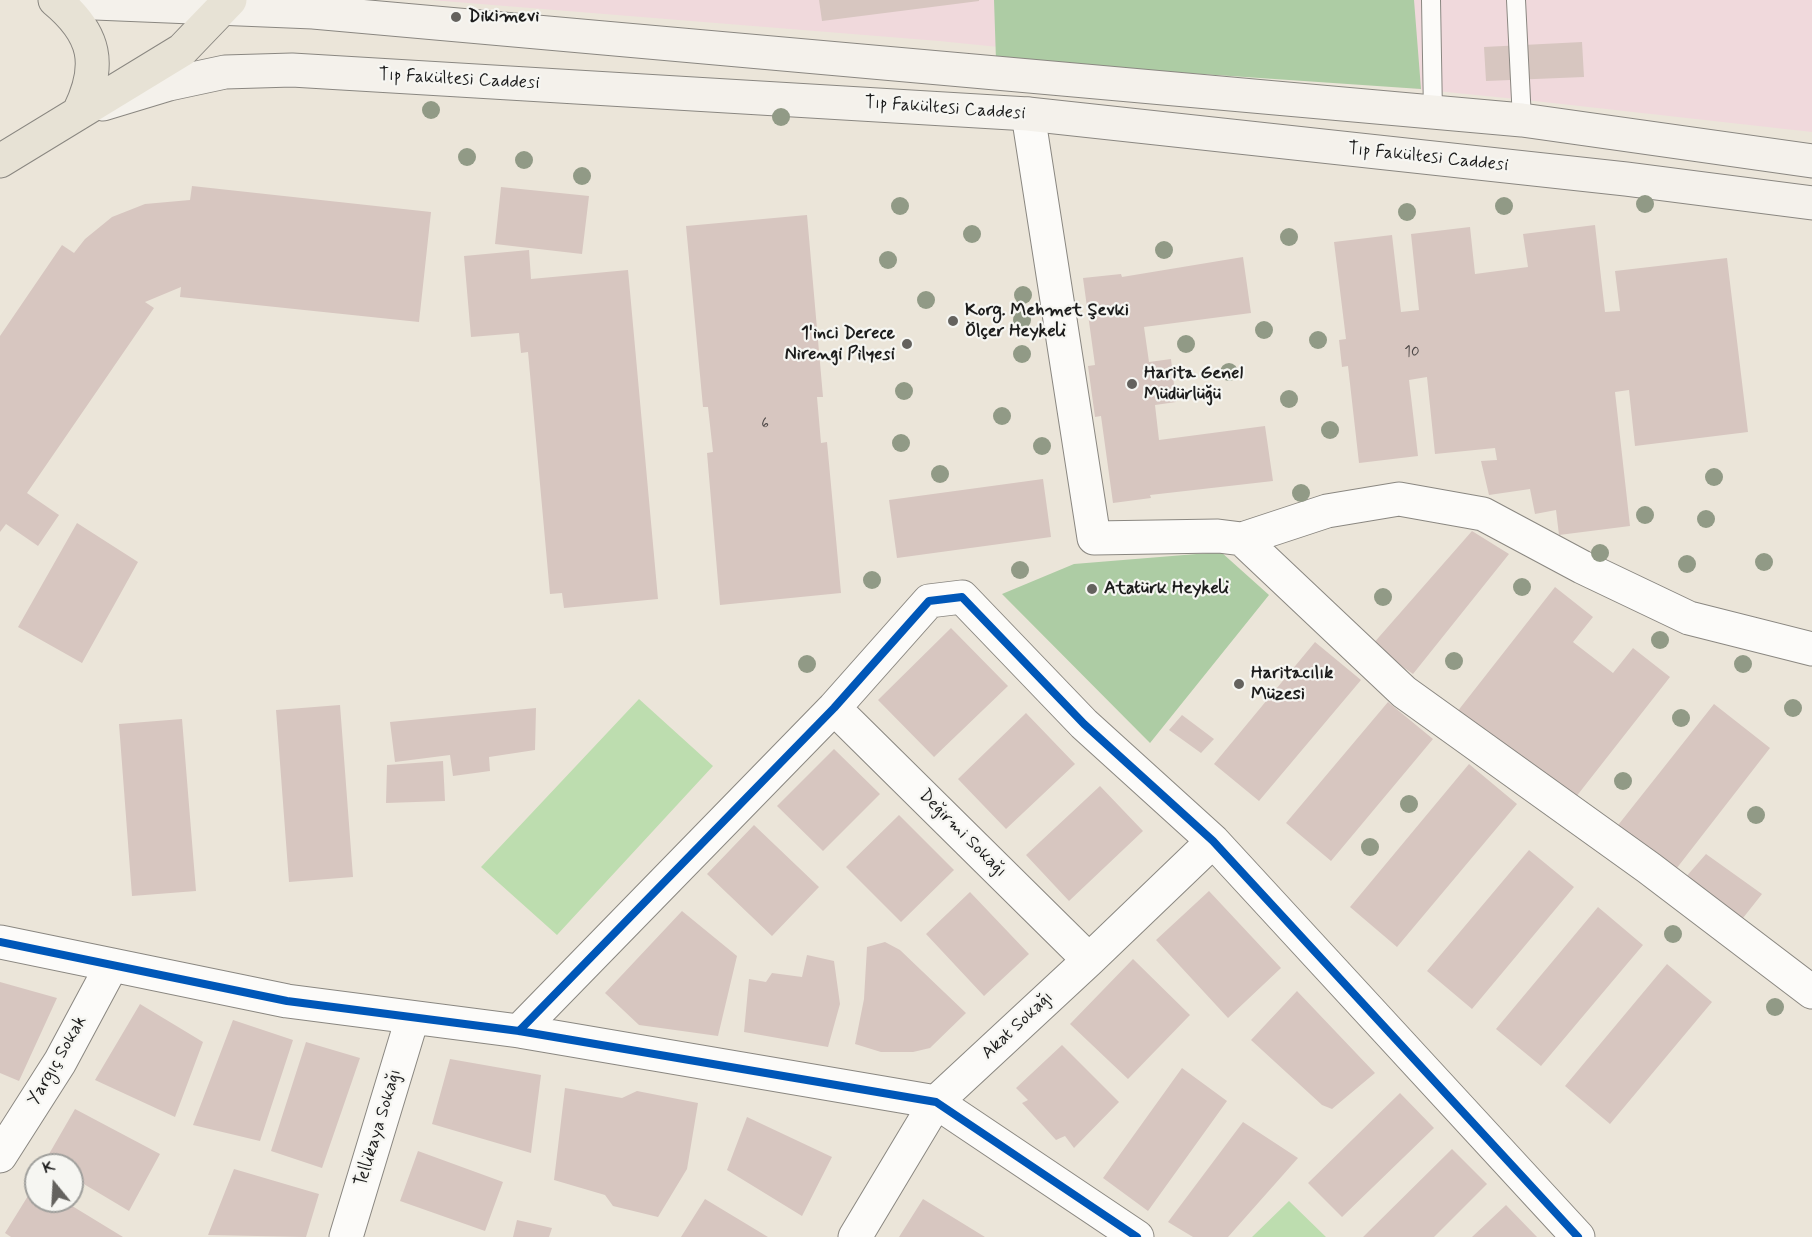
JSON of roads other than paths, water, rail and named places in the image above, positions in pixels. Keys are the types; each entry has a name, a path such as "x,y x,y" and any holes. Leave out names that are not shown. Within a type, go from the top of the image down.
{"main road":[{"path":"55,0 81,25 93,56 90,89 79,112"},
{"path":"78,0 95,3 226,4 1433,114 1522,120 1812,161"},
{"path":"3,155 183,50 226,4"},
{"name":"Tıp Fakültesi Caddesi","path":"79,112 169,84 225,72 292,70 1028,114 1615,178 1812,203"}],"street":[{"path":"1028,114 1094,538 1218,536 1242,539 1327,512 1399,499 1483,514 1582,567 1689,618 1812,649"},
{"path":"1242,539 1404,692 1649,868 1812,992"},
{"path":"519,1031 834,708 929,601 962,597 1084,724 1213,841 1578,1237"},
{"name":"Değirmi Sokağı","path":"834,708 1089,960"},
{"name":"Akat Sokağı","path":"855,1237 936,1102 1213,841"},
{"path":"0,942 287,1001 412,1019 519,1031 936,1102 1137,1237"},
{"name":"Yargıç Sokak","path":"0,1156 60,1062 112,965"},
{"path":"348,1237 375,1161 412,1019"}],"lane":[{"path":"1431,0 1433,114"},
{"path":"1516,0 1522,120"}],"place":[{"name":"Dikimevi","path":"456,17"},
{"name":"Korg. Mehmet Şevki Ölçer Heykeli","path":"953,321"},
{"name":"1'inci Derece Nirengi Pilyesi","path":"907,344"},
{"name":"Harita Genel Müdürlüğü","path":"1132,384"},
{"name":"Atatürk Heykeli","path":"1092,589"},
{"name":"Haritacılık Müzesi","path":"1239,684"}]}
